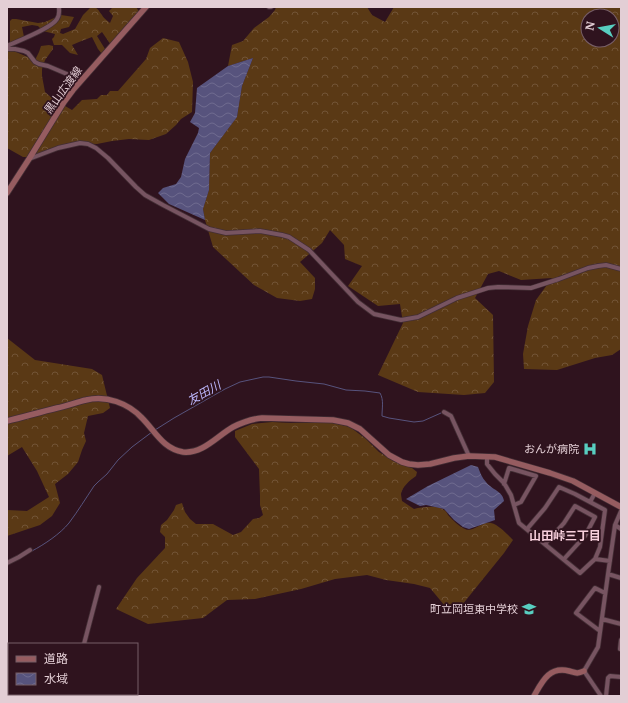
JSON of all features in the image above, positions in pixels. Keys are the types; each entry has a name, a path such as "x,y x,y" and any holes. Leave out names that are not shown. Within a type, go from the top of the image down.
{"street":[{"path":"7,48 54,23 60,13 59,7"},
{"name":"黒山広渡線","path":"7,193 64,102 80,80 146,7"},
{"path":"7,48 24,51 28,53 35,62 80,80"},
{"path":"29,159 58,148 80,143 88,144 96,148 108,158 145,195 208,229 226,233 260,231 282,234 289,237 309,250 358,302 374,314 401,320 418,317 457,298 488,288 531,288 588,268 598,266 606,265 621,269"},
{"path":"7,421 88,400 105,399 129,407 142,418 162,442 170,448 183,452 190,452 201,448 233,427 252,419 270,418 333,420 348,423 360,429 389,455 402,462 418,465 469,456 495,457 573,481 621,507"},
{"path":"444,412 451,416 469,456"},
{"path":"487,457 487,464 511,495 519,523 526,529 564,559 580,573 595,558 600,547 605,510 576,494 559,487 545,508 526,529"},
{"path":"504,484 509,468 536,476 521,502 514,506"},
{"path":"590,502 595,493"},
{"path":"545,544 564,523 575,506 595,517 585,536 564,559"},
{"path":"534,696 544,680 550,674 560,670 568,670 577,673 584,671 598,647 615,525 621,510"},
{"path":"615,525 621,529"},
{"path":"7,563 30,550"},
{"path":"595,558 610,561"},
{"path":"608,574 621,578"},
{"path":"84,643 99,587"},
{"path":"600,631 576,613 595,588 606,593"},
{"path":"602,618 621,624"},
{"path":"621,640 621,649"},
{"path":"584,671 599,695"},
{"path":"606,696 608,678 610,676 621,677"}],"green space":[{"path":"91,7 98,9 103,17 110,23 113,16 109,11 113,7 136,7 139,12 111,45 102,32 97,36 105,49 102,54 92,37 72,45 78,55 70,53 62,45 54,45 52,39 55,34 43,31 38,26 32,25 22,27 24,37 10,43 10,21 12,19 38,23 45,22 61,15 74,17 69,27 61,29 60,33 63,34 75,29 83,15"},
{"path":"276,7 367,7 372,15 385,22 394,7 621,7 621,349 612,355 595,358 557,370 524,369 523,354 528,326 536,300 552,278 521,280 499,271 488,274 475,298 493,315 494,382 485,393 464,395 418,392 378,375 403,323 400,304 378,306 348,286 362,266 345,259 344,245 330,230 322,243 300,262 315,278 315,289 312,299 300,301 277,298 254,285 213,247 203,209 209,190 210,153 237,117 242,86 253,58 228,66 232,45 243,41 254,28 269,17"},
{"path":"163,38 179,42 188,62 193,82 192,112 181,119 166,134 149,140 129,139 97,144 68,143 34,156 27,157 23,157 7,148 7,46 10,46 16,52 35,60 41,46 53,46 53,49 45,60 42,69 45,92 53,99 72,110 82,100 97,99 101,95 107,95 110,91 118,91 146,59 150,48"},
{"path":"7,338 35,360 92,369 102,375 110,408 103,413 88,416 84,433 86,441 78,462 68,474 55,484 60,503 52,516 40,525 7,536 7,510 27,511 49,497 37,471 22,447 7,456"},
{"path":"272,422 330,422 350,427 366,439 379,452 395,462 412,468 417,472 416,476 403,489 401,494 402,501 414,509 430,507 441,508 458,525 468,530 488,523 494,524 513,540 462,605 445,606 430,588 367,575 335,579 301,589 255,599 227,600 203,618 148,624 116,609 137,578 165,548 165,537 160,532 161,525 167,520 176,505 182,503 185,512 196,524 213,524 233,535 241,532 253,519 259,518 263,515 260,505 259,469 235,437 235,431 252,424"}],"water":[{"path":"253,58 242,86 237,117 210,153 209,190 203,209 205,220 169,204 158,193 163,188 176,184 181,177 185,159 198,133 199,128 190,122 195,113 197,88 228,66"},
{"path":"471,465 478,467 481,475 488,485 502,495 504,501 494,510 495,520 469,529 463,527 454,520 444,509 426,505 420,506 406,499 428,486"}],"waterway":[{"name":"友田川","path":"155,430 225,389 240,382 263,377 324,384 346,390 380,393 382,401 382,416 389,418 414,422 423,421 441,413"},
{"name":"友田川","path":"32,551 61,531 76,514 94,486 107,474 118,460 152,432"}],"place":[{"name":"おんが病院","path":"590,449"},
{"name":"町立岡垣東中学校","path":"529,609"}],"district":[{"name":"山田峠三丁目","path":"565,536"}]}
